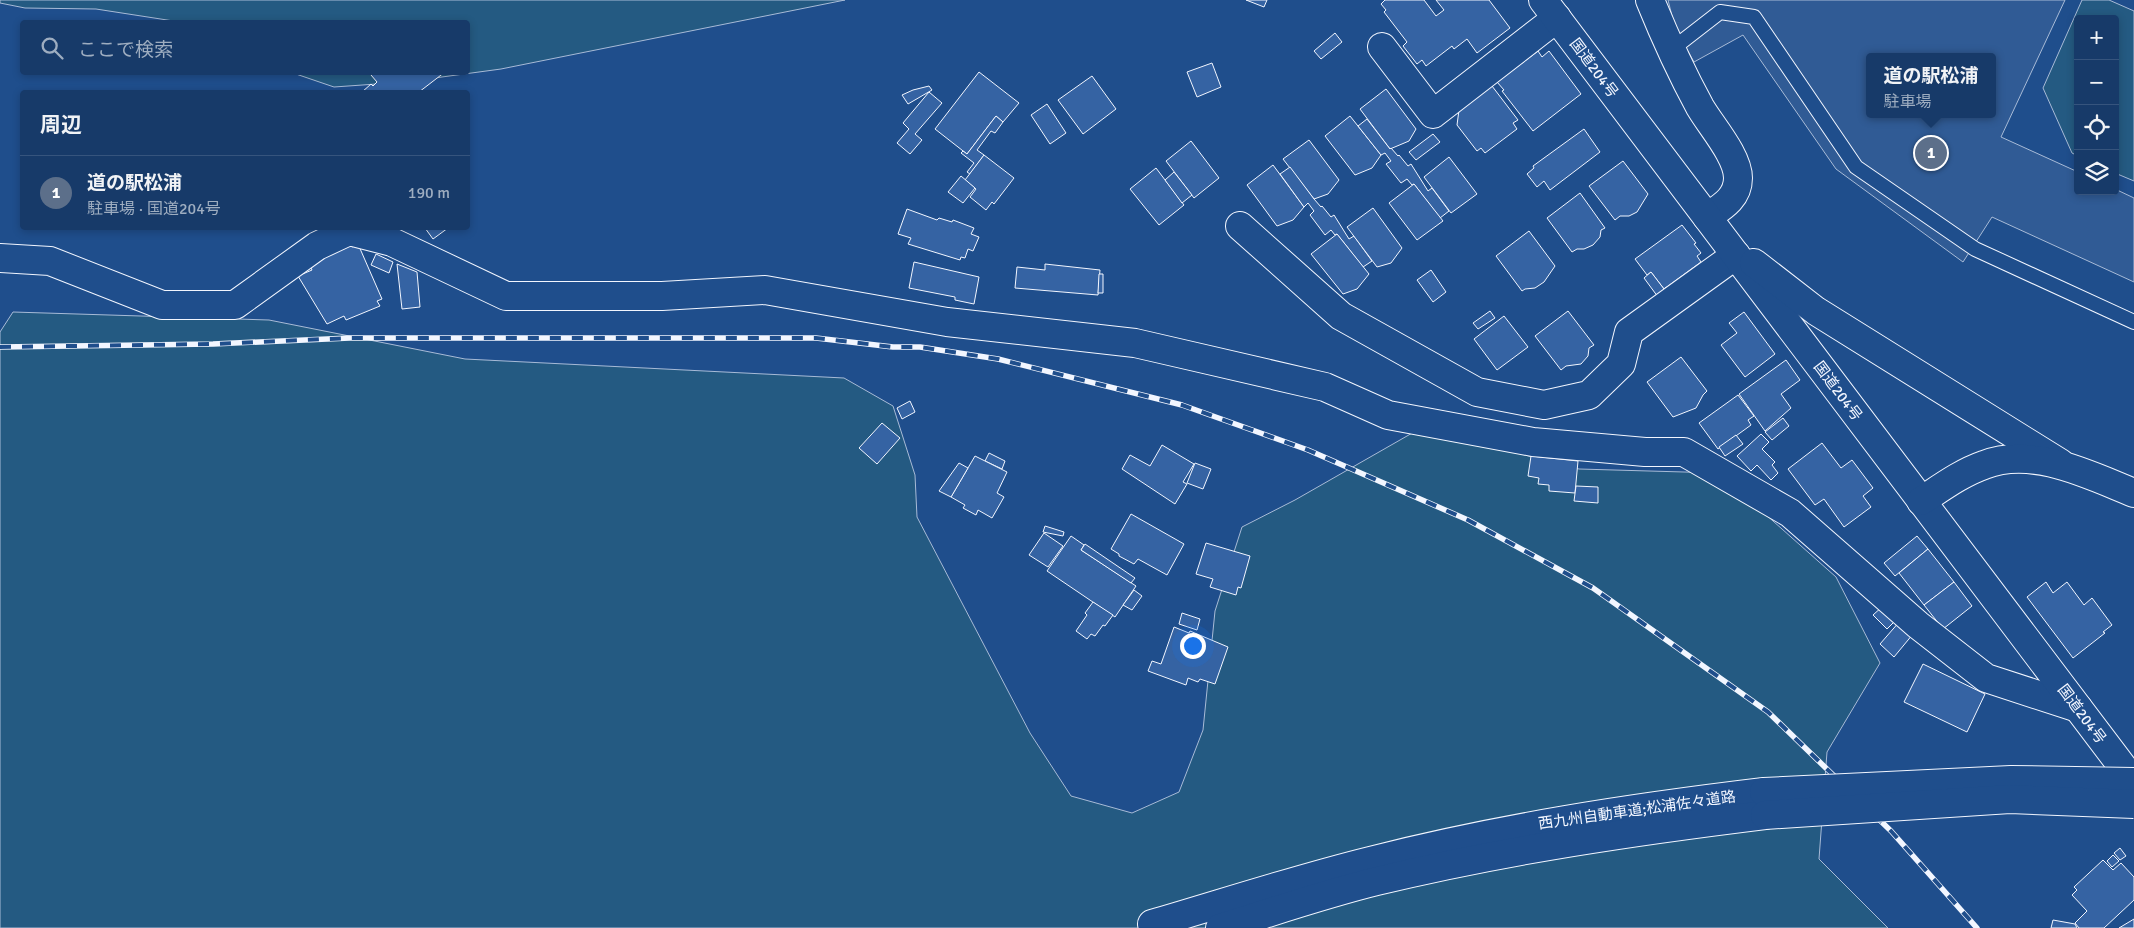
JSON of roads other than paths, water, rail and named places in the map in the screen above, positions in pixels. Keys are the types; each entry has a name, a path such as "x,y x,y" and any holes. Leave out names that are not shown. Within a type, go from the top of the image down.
{"main road":[{"path":"1650,0 1671,50 1701,109 1732,158 1738,176 1736,193 1724,206 1707,217"},
{"path":"1382,47 1433,114 1550,9"},
{"name":"国道204号","path":"1550,9 2134,782"},
{"path":"1240,226 1341,316 1477,392 1544,405 1589,394 1621,364 1629,332 1730,248 1816,311 2060,463 2134,492"},
{"path":"0,258 50,261 162,304 235,304 318,246 349,231 392,242 506,296 662,296 765,290 947,322 1135,343 1325,387 1388,415 1534,442 1644,452 1684,452 1790,513 1918,625 1986,678 2078,708"},
{"path":"1921,501 1961,475 1985,464 2014,458 2060,463"},
{"name":"西九州自動車道;松浦佐々道路","path":"1220,928 1375,882 1524,850 1642,830 1765,804 2011,780 2134,782"},
{"name":"西九州自動車道;松浦佐々道路","path":"1152,924 1369,861 1520,827 1640,807 2010,800 2134,804"}],"lane":[{"path":"1671,50 1720,12 1754,17 1856,167 1975,249 2134,322"}],"railway":[{"path":"0,347 213,344 350,338 816,338 893,347 920,347 998,359 1182,405 1308,450 1468,520 1593,588 1768,712 1891,831 1977,928"}],"place":[{"name":"道の駅松浦","path":"1931,153"}]}
